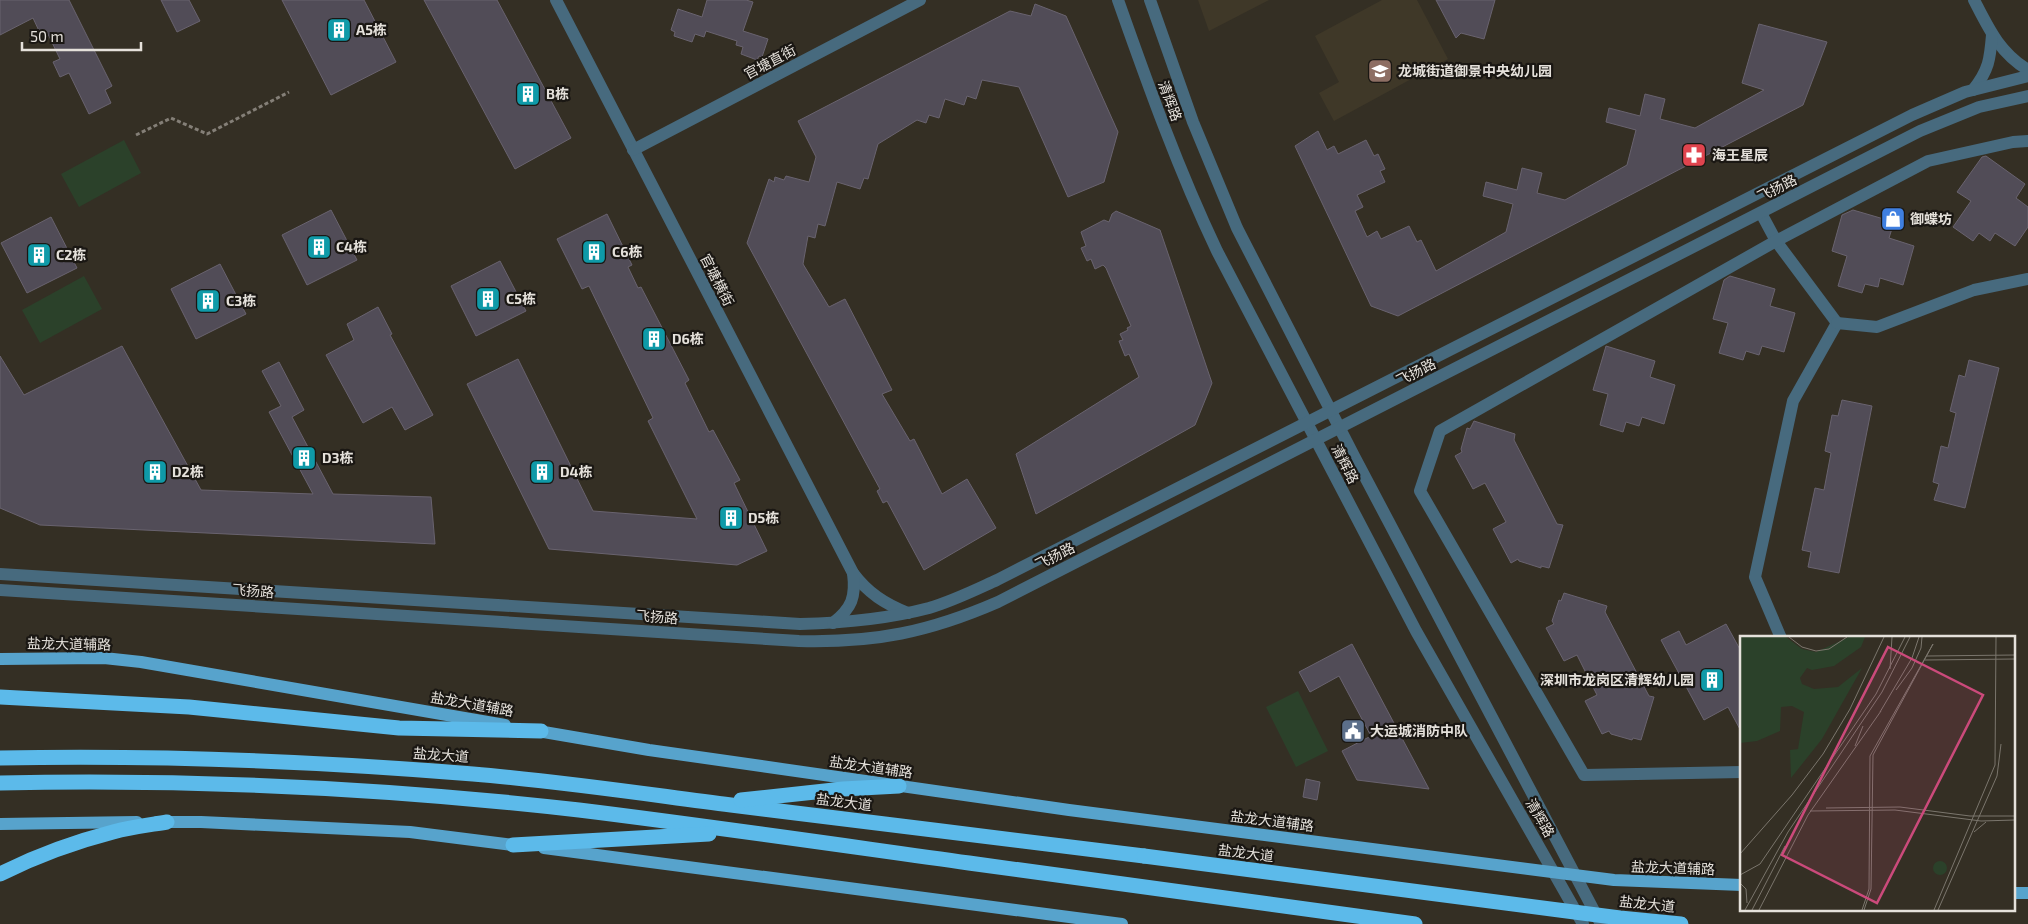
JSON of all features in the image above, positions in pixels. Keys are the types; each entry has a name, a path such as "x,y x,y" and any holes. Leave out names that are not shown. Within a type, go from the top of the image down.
{"highway":[{"path":"0,697 189,707 399,728 540,731"},
{"name":"盐龙大道","path":"0,758 166,758 390,768 578,785 1620,918 1681,924"},
{"path":"0,783 135,781 371,792 578,810 1415,924"},
{"path":"711,802 844,789 899,786"},
{"path":"0,874 66,846 114,831 167,822"},
{"path":"513,844 747,832"}],"main road":[{"name":"盐龙大道辅路","path":"0,659 104,658 141,662 649,750 1026,805 1614,880 1740,885"},
{"path":"0,824 167,822 410,832 1122,924"}],"street":[{"name":"官塘横街","path":"556,0 852,573 855,588 851,603 843,615 833,624"},
{"name":"官塘直街","path":"633,150 920,0"},
{"name":"清辉路","path":"1118,0 1170,147 1217,251 1416,631 1583,924"},
{"name":"清辉路","path":"1150,0 1215,179 1237,228 1339,428 1601,924"},
{"path":"1974,0 2002,50 2016,63 2028,70"},
{"path":"1973,90 1985,75 1990,56 1992,34"},
{"name":"飞扬路","path":"0,574 800,624 833,624 908,613 930,607 997,580 1912,114 1973,90 2028,76"},
{"name":"飞扬路","path":"0,590 799,641 857,641 888,637 934,627 998,602 1947,119 1979,107 2028,96"},
{"path":"1740,772 1584,775 1420,490 1440,431 1776,240 1928,161 2012,142 2028,141"},
{"path":"1761,213 1776,240 1837,323 1877,327 1974,290 2028,279"},
{"path":"1780,636 1755,577 1793,401 1837,323"},
{"name":"官塘横街","path":"852,573 875,596 889,605 908,613"}],"path":[{"path":"136,135 171,118 207,134 289,92"}],"shaded area":[{"path":"1198,0 1269,0 1209,31"},
{"name":"龙城街道御景中央幼儿园","path":"1382,0 1417,0 1448,59 1334,121 1319,93 1339,82 1315,36"}],"green space":[{"path":"124,140 141,173 79,207 61,174"},
{"path":"84,276 102,309 40,343 22,310"},
{"path":"1298,691 1328,751 1296,767 1266,707"}],"building":[{"path":"0,0 69,0 112,86 105,90 111,103 89,114 69,73 60,77 53,62 60,59 46,30 40,33 33,18 0,35"},
{"path":"161,0 189,0 200,21 177,32"},
{"path":"282,0 364,0 396,62 331,95"},
{"path":"424,0 497,0 571,138 515,169"},
{"path":"707,0 746,0 753,2 743,31 768,39 762,57 759,56 757,60 741,54 743,47 736,45 737,41 706,31 704,37 695,34 692,42 674,36 675,32 671,30 678,9 702,17"},
{"path":"1436,0 1495,0 1484,39 1461,33 1456,38"},
{"path":"1035,4 1066,16 1118,132 1104,182 1068,197 1019,87 982,80 976,99 967,96 964,105 945,99 939,118 929,115 926,123 917,120 878,144 868,179 864,178 860,189 837,182 825,226 818,224 815,238 808,236 803,264 829,307 845,299 892,390 882,394 910,441 914,439 942,494 967,479 996,528 924,570 887,501 883,503 877,491 880,489 747,243 769,179 774,182 775,177 784,180 786,176 809,182 816,157 798,121 1010,11 1031,16"},
{"path":"1759,24 1827,42 1803,105 1398,316 1371,306 1295,146 1318,131 1327,150 1334,146 1338,154 1366,140 1374,156 1378,154 1385,169 1380,171 1385,182 1357,195 1363,207 1355,211 1367,237 1377,231 1381,239 1409,226 1417,242 1421,240 1436,271 1506,232 1513,204 1483,196 1486,182 1517,190 1522,168 1542,173 1537,193 1565,200 1627,165 1636,130 1606,122 1609,108 1640,116 1645,94 1665,99 1660,119 1695,128 1764,90 1742,83"},
{"path":"1986,156 2025,184 2016,198 2028,207 2028,227 2015,246 1995,233 1990,241 1979,233 1973,241 1953,227 1971,201 1957,192 1982,157"},
{"name":"C4栋","path":"331,210 357,260 307,285 282,235"},
{"path":"1853,210 1894,222 1889,238 1914,246 1903,285 1880,278 1878,287 1865,284 1862,293 1838,286 1847,256 1832,251 1842,215"},
{"path":"1116,211 1160,230 1212,383 1195,425 1036,514 1016,454 1139,377 1129,354 1125,356 1119,341 1123,340 1120,334 1131,326 1106,268 1103,265 1095,269 1091,259 1087,261 1081,248 1086,246 1081,232 1104,220 1109,222 1112,214"},
{"path":"607,214 632,265 628,267 638,288 641,287 689,380 685,383 709,432 713,430 740,480 734,483 767,551 737,565 549,549 467,384 518,359 593,511 697,519 648,421 653,418 589,286 582,289 557,239"},
{"name":"C2栋","path":"51,217 77,268 27,293 1,243"},
{"name":"C5栋","path":"500,261 526,311 476,336 451,286"},
{"name":"C3栋","path":"220,264 246,314 196,339 171,289"},
{"path":"1730,276 1775,289 1770,306 1795,313 1784,352 1762,346 1759,355 1746,351 1743,360 1719,353 1728,323 1713,319 1724,280"},
{"path":"378,307 392,334 390,335 433,415 405,430 392,407 363,423 326,355 354,340 347,324"},
{"path":"122,346 201,490 313,494 269,412 281,406 262,371 279,362 304,410 292,417 333,494 431,497 435,544 40,525 0,508 0,356 24,395"},
{"path":"1606,346 1655,361 1650,377 1675,385 1664,424 1642,417 1639,426 1626,422 1623,432 1600,425 1608,394 1593,390"},
{"path":"1969,360 1999,368 1965,508 1934,500 1939,484 1933,482 1941,446 1948,448 1956,413 1950,411 1959,375 1965,377"},
{"path":"1842,400 1872,406 1839,573 1808,567 1811,552 1802,550 1815,488 1824,490 1831,453 1825,451 1832,415 1838,416"},
{"path":"1474,421 1515,434 1514,440 1557,524 1563,525 1549,568 1541,566 1541,568 1518,559 1511,563 1493,529 1506,522 1485,483 1473,489 1455,456 1462,452 1461,449 1467,428 1470,429"},
{"path":"1564,593 1607,606 1605,612 1649,696 1654,697 1641,740 1633,738 1632,740 1611,734 1609,731 1602,734 1585,701 1597,695 1577,655 1564,661 1546,628 1554,624 1552,621 1559,600 1561,601"},
{"name":"深圳市龙岗区清辉幼儿园","path":"1726,624 1740,649 1740,729 1728,707 1704,720 1661,640 1679,631 1686,645"},
{"path":"1352,644 1429,789 1357,780 1342,751 1371,736 1339,676 1310,692 1299,672"},
{"path":"1306,779 1320,782 1317,800 1303,797"}],"place":[{"name":"A5栋","path":"339,30"},
{"name":"龙城街道御景中央幼儿园","path":"1380,71"},
{"name":"B栋","path":"528,94"},
{"name":"海王星辰","path":"1694,155"},
{"name":"御蝶坊","path":"1893,219"},
{"name":"C4栋","path":"319,247"},
{"name":"C6栋","path":"594,252"},
{"name":"C2栋","path":"39,255"},
{"name":"C5栋","path":"488,299"},
{"name":"C3栋","path":"208,301"},
{"name":"D6栋","path":"654,339"},
{"name":"D3栋","path":"304,458"},
{"name":"D2栋","path":"155,472"},
{"name":"D4栋","path":"542,472"},
{"name":"D5栋","path":"731,518"},
{"name":"深圳市龙岗区清辉幼儿园","path":"1712,680"},
{"name":"大运城消防中队","path":"1353,731"}]}
